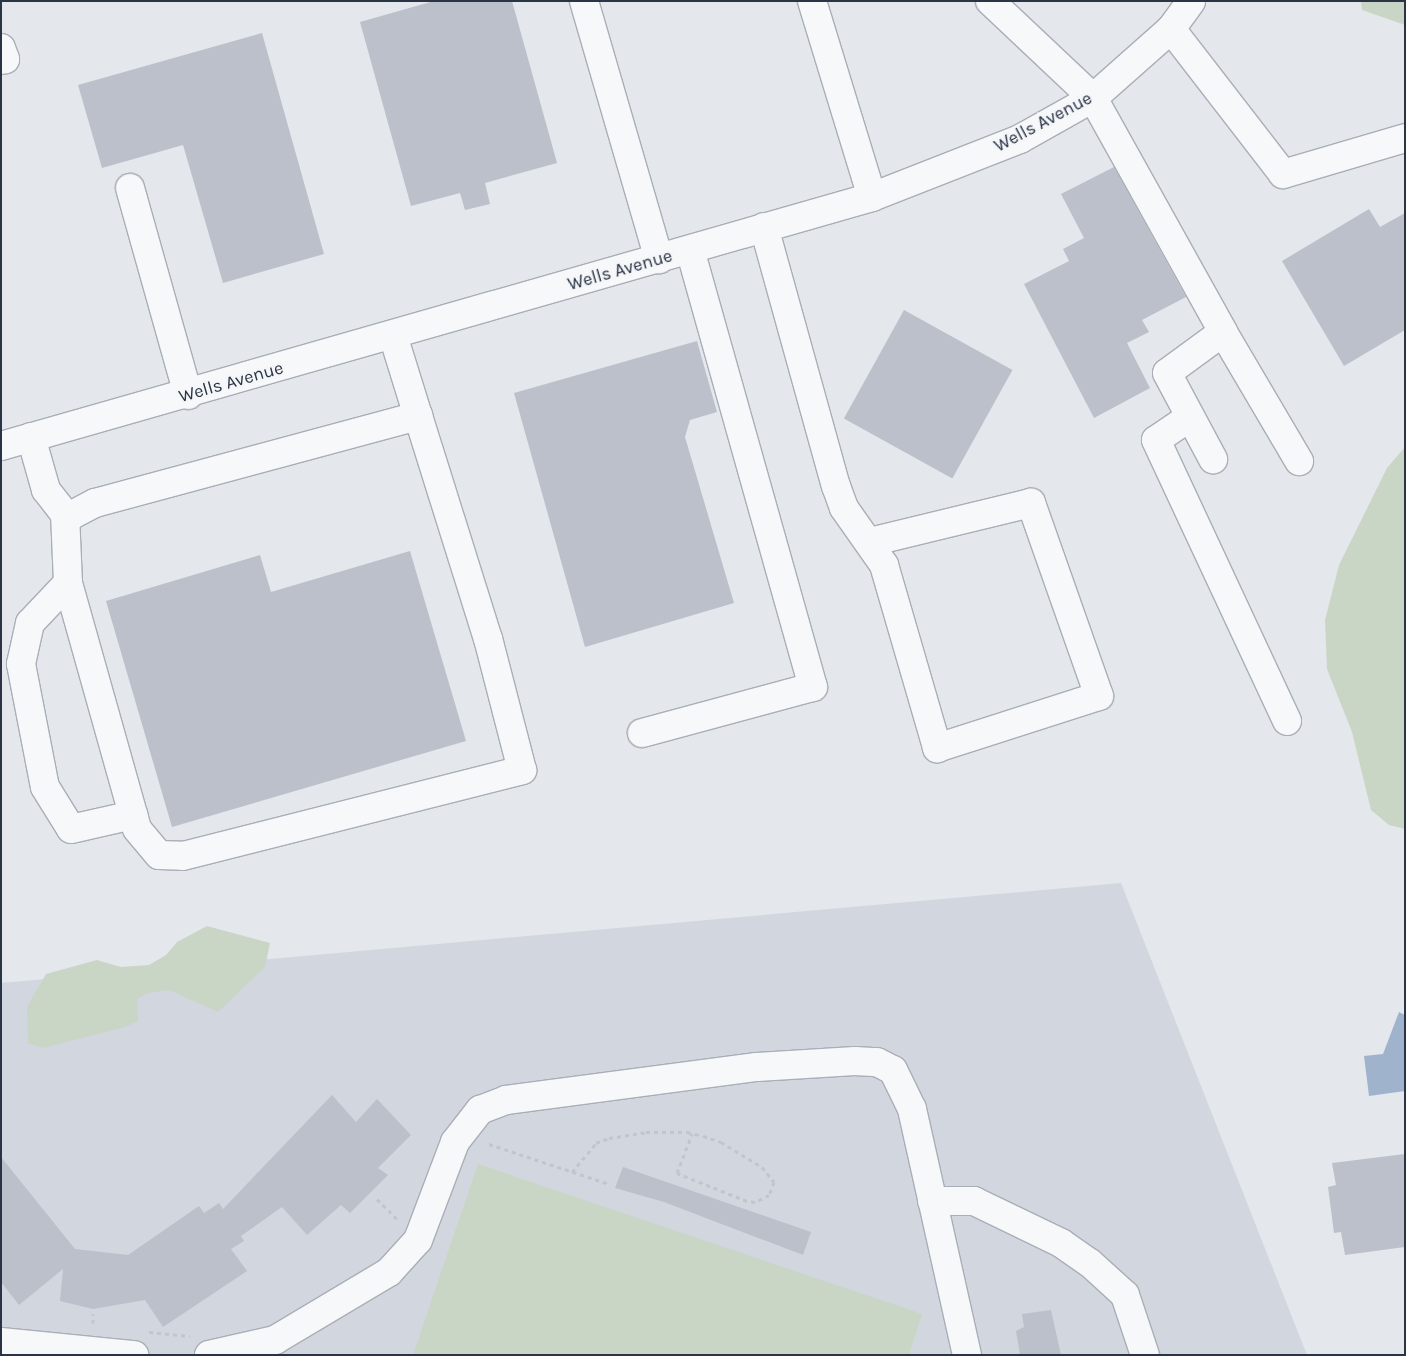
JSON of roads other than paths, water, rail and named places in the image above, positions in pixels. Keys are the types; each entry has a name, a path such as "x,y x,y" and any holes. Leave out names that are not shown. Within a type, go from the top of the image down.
{"street":[{"path":"584,1 659,259"},
{"path":"812,1 872,197"},
{"name":"Wells Avenue","path":"1,446 872,197 1020,139 1093,98 1171,29 1191,1"},
{"path":"994,3 1093,98 1223,332 1299,462"},
{"path":"1171,29 1283,174 1405,138"},
{"path":"1,48 5,59 1,60"},
{"path":"130,188 188,394"},
{"path":"764,227 836,486 844,508 870,542 884,565 936,748 1099,696 1031,503 870,542"},
{"path":"642,733 812,686 690,250"},
{"path":"1213,459 1167,373 1223,332"},
{"path":"31,437 46,490 64,514 68,583 137,829 159,855 183,856 522,770 488,639 393,335"},
{"path":"64,514 72,515 95,502 418,416"},
{"path":"1190,417 1156,440 1287,721"},
{"path":"68,583 30,623 21,664 45,787 71,829 133,815"},
{"path":"204,1345 275,1340 389,1272 418,1240 460,1134 480,1110 506,1100 757,1067 826,1061 877,1062 893,1070 903,1085 912,1109 967,1355"},
{"path":"932,1201 974,1201 1052,1239 1090,1263 1125,1296 1145,1355"},
{"path":"1,1342 139,1343"}],"water":[{"path":"1399,1012 1405,1015 1405,1091 1369,1096 1364,1056 1383,1054"}]}
